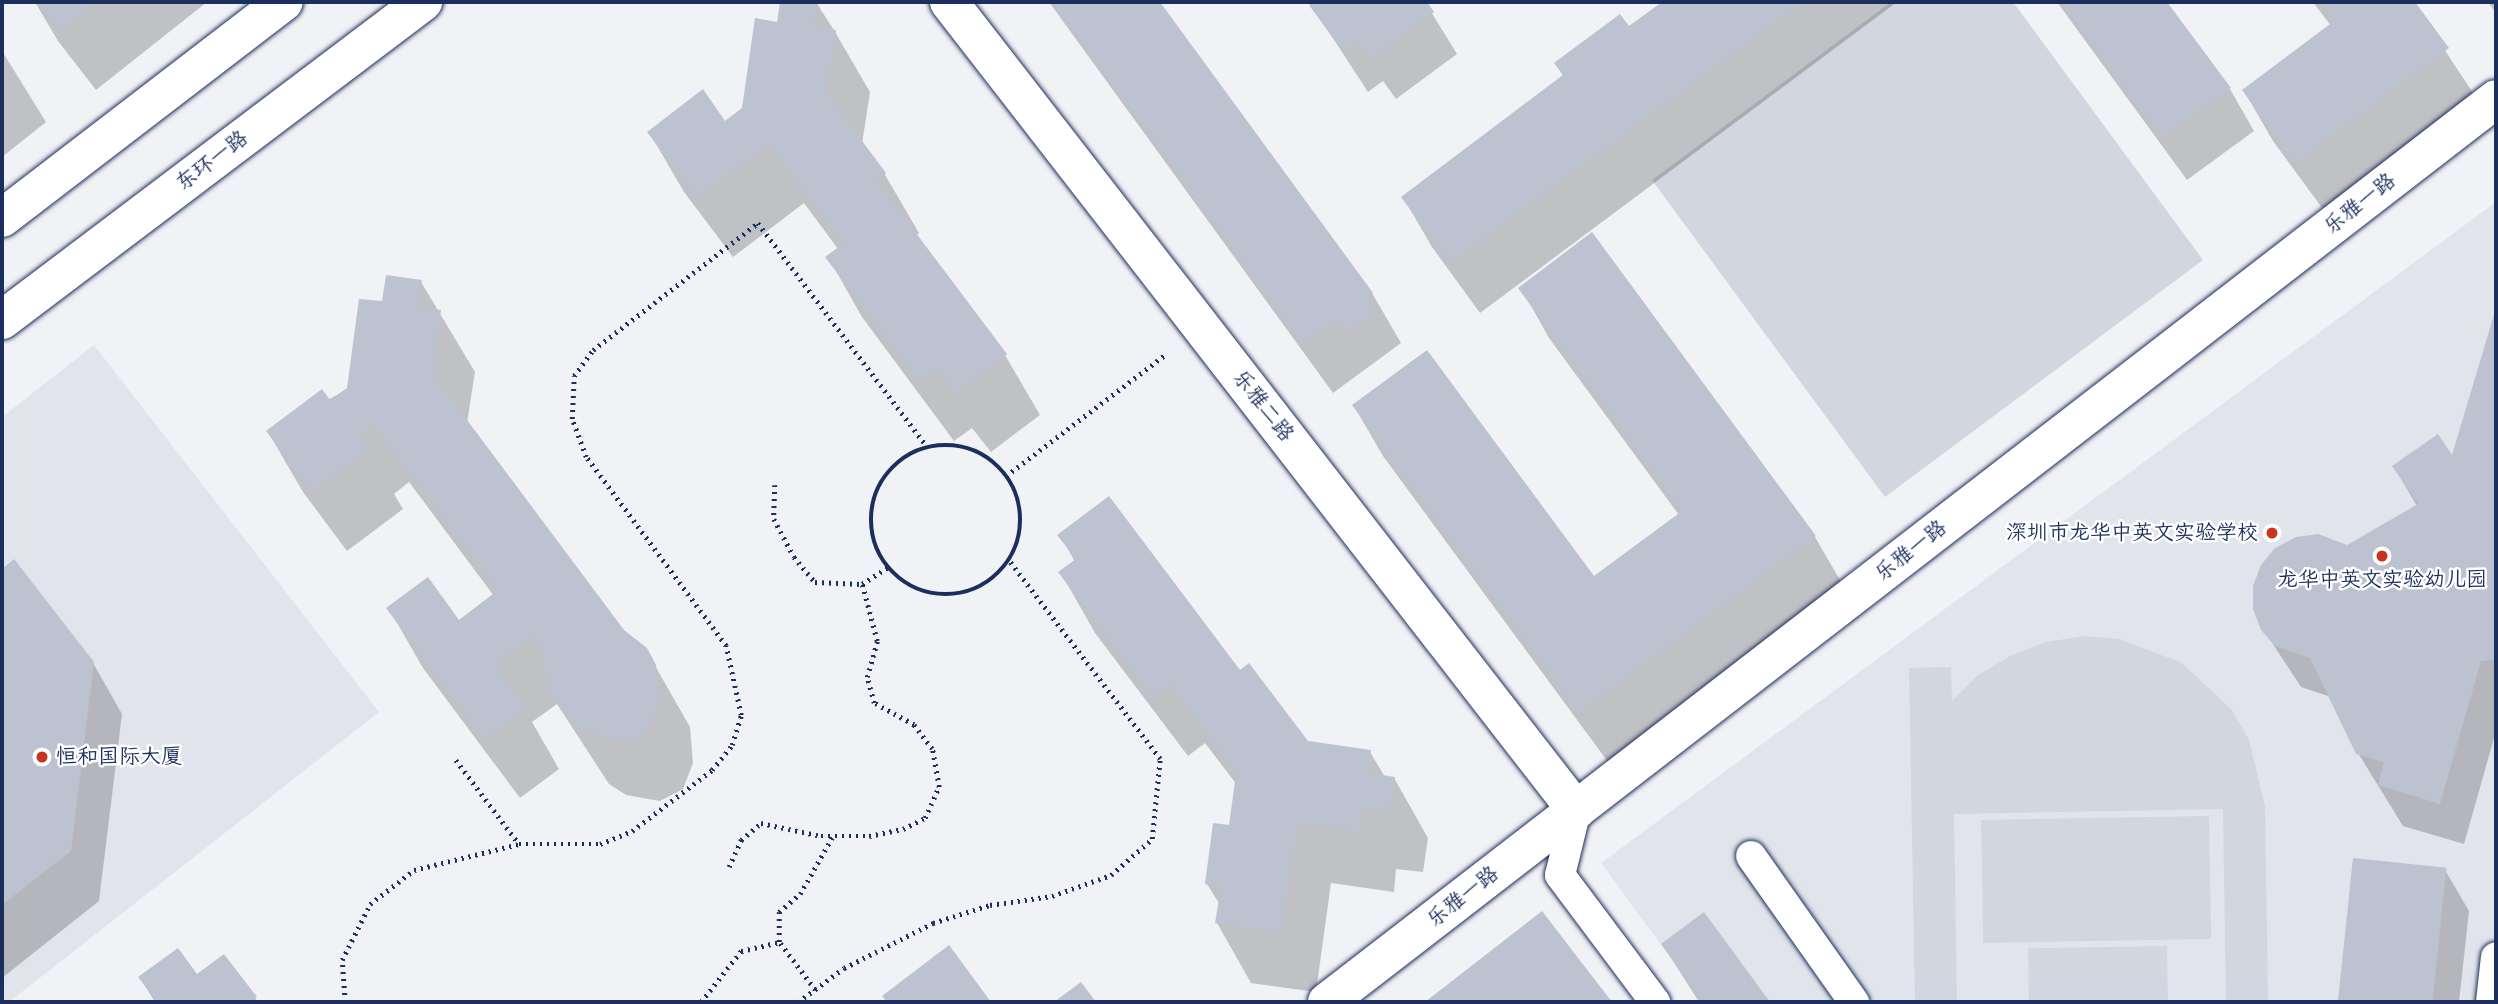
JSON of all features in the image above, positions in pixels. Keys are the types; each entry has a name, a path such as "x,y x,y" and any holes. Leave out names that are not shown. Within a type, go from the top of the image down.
{"street":[{"path":"2,218 284,2"},
{"name":"东环一路","path":"2,320 423,2"},
{"name":"乐雅二路","path":"949,2 1576,810"},
{"name":"乐雅一路","path":"1327,1002 2496,99"}],"lane":[{"path":"1576,810 1560,875 1655,1002"},
{"path":"1751,856 1854,1002"},
{"path":"2491,1002 2496,957"}],"path":[{"path":"345,1002 342,960 370,904 414,870 519,844 600,844 632,831 712,770 732,746 741,715 726,646 586,457 572,419 574,376 593,350 758,223 928,448"},
{"path":"1006,476 1202,327"},
{"path":"947,443 985,454 1006,476 1023,519 1009,561 986,585 948,597 910,587 888,567 869,522 879,482 909,453 947,443"},
{"path":"775,485 774,519 794,557 815,582 862,584 888,567"},
{"path":"798,1002 844,968 933,923 989,905 1052,896 1111,876 1152,839 1160,759 1009,561"},
{"path":"729,867 741,840 761,824 833,836 903,829 925,818 939,787 932,749 914,725 874,703 867,677 877,641 862,584"},
{"path":"456,760 519,844"},
{"path":"815,990 779,942 779,912 800,894 833,836"},
{"path":"701,1002 741,951 779,942"}],"shaded area":[{"path":"1891,2 2013,2 2203,260 1885,497 1652,180"},
{"name":"深圳市龙华中英文实验学校","path":"2496,202 2496,1002 1703,1002 1601,863"},
{"name":"恒和国际大厦","path":"94,345 379,712 9,1002 2,1002 2,417"},
{"path":"2085,636 2119,639 2182,663 2232,710 2249,740 2265,806 2268,1002 2226,1002 2223,809 1954,814 1957,1002 1915,1002 1909,668 1951,667 1952,701 1977,676 2010,656 2046,642"},
{"path":"2209,816 2211,939 1983,943 1981,820"},
{"path":"2167,946 2168,1002 2029,1002 2028,948"}],"building":[{"path":"37,2 97,2 60,31"},
{"path":"780,2 817,2 813,27 836,30 827,94 886,173 876,180 1007,354 955,394 937,369 919,382 825,257 843,244 769,144 697,198 647,132 703,89 725,121 742,108 755,18 777,22"},
{"path":"1052,2 1160,2 1373,293 1366,298 1376,312 1348,332 1338,319 1303,344"},
{"path":"1314,2 1427,2 1434,12 1371,59 1358,41 1343,52 1309,5"},
{"path":"1662,2 1802,2 1450,264 1401,197 1563,75 1554,63 1620,14 1629,26"},
{"path":"2061,2 2167,2 2231,88 2162,139"},
{"path":"2319,2 2415,2 2449,48 2295,163 2242,90 2334,21"},
{"path":"1592,232 1816,536 1578,713 1352,405 1427,350 1594,576 1682,511 1518,288"},
{"path":"386,275 422,280 418,307 441,310 432,373 624,630 647,648 656,665 659,702 649,729 639,738 611,741 573,725 548,691 542,649 532,637 494,665 526,709 485,740 386,608 428,577 459,620 498,590 373,424 360,435 370,448 312,492 266,431 322,389 330,400 347,388 359,299 382,301"},
{"name":"龙华中英文实验幼儿园","path":"2496,308 2496,660 2481,661 2440,804 2378,785 2384,762 2356,754 2310,658 2275,646 2261,630 2253,609 2253,586 2261,565 2275,548 2296,537 2318,534 2347,545 2418,504 2392,466 2438,434 2452,455"},
{"path":"1109,496 1240,670 1249,663 1308,741 1371,750 1368,773 1395,777 1389,813 1363,809 1360,832 1298,823 1282,933 1215,923 1221,887 1205,884 1213,823 1229,825 1236,774 1170,684 1152,697 1058,572 1076,559 1057,535"},
{"name":"恒和国际大厦","path":"14,559 94,662 71,851 2,905 2,569"},
{"path":"2353,858 2446,868 2432,1002 2338,1002"},
{"path":"1542,911 1612,1002 1425,1002"},
{"path":"1704,912 1770,1002 1703,1002 1661,944"},
{"path":"949,945 991,1002 887,1002 882,996"},
{"path":"178,948 197,974 224,954 257,997 250,1002 157,1002 138,977"},
{"path":"1081,982 1096,1002 1054,1002"}],"place":[{"name":"深圳市龙华中英文实验学校","path":"2272,533"},
{"name":"龙华中英文实验幼儿园","path":"2382,556"},
{"name":"恒和国际大厦","path":"42,757"}]}
